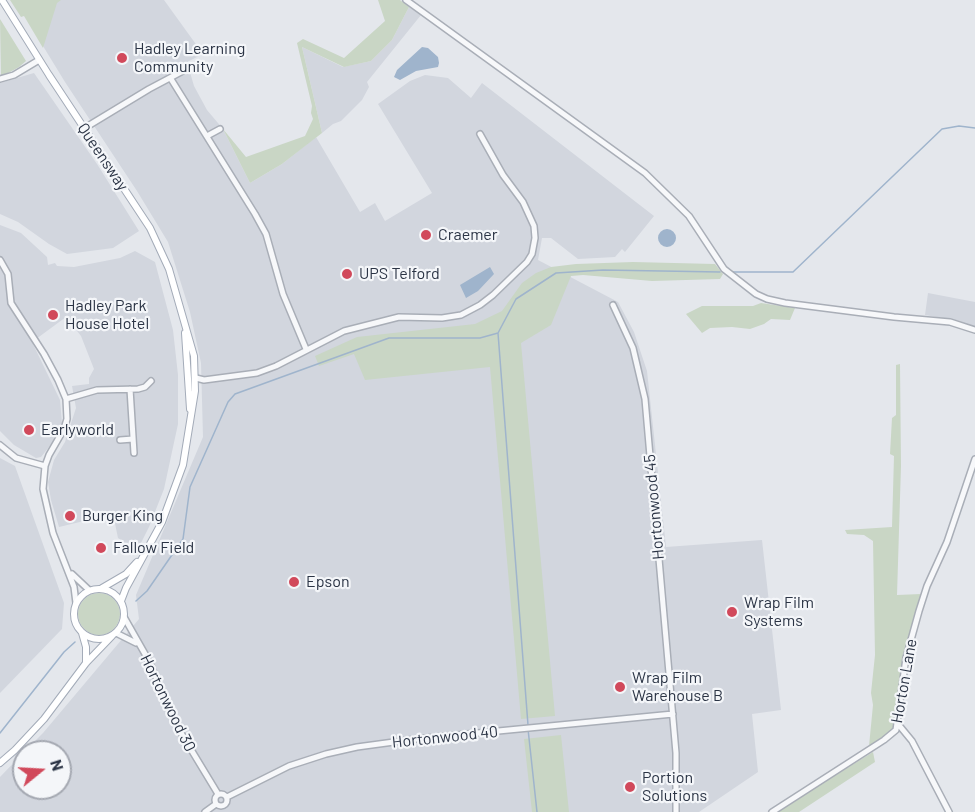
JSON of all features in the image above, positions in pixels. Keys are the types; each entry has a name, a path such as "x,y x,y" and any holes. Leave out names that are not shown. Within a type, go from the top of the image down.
{"main road":[{"name":"Queensway","path":"2,0 83,129 150,228 169,269 194,356 196,378 188,442 176,486 162,522 121,601"},
{"name":"Queensway","path":"185,323 191,419"},
{"path":"187,379 196,378"},
{"name":"Queensway","path":"102,588 126,574 144,555"},
{"path":"0,763 44,718 86,663 114,634 124,617 121,601 116,595 102,588 89,590 76,603 74,617 86,647 86,663"},
{"path":"82,633 91,638 102,639 114,634"}],"street":[{"path":"406,0 645,173 689,216 724,269 735,280 756,294 785,303 950,322 975,330"},
{"path":"0,79 14,75 39,60"},
{"path":"83,129 148,89 181,72"},
{"path":"171,79 266,234 283,294 306,349"},
{"path":"207,136 220,129"},
{"path":"196,378 203,376 232,377 256,373 276,366 344,331 399,318 442,318 461,315 480,305 527,262 534,245 534,226 480,134"},
{"path":"0,260 8,274 11,303 44,354 66,399 67,419 49,455 43,483 45,505 52,533 69,571 76,603"},
{"name":"Hortonwood 45","path":"613,305 633,348 645,399 676,753 675,812"},
{"path":"66,399 97,390 145,387 151,381"},
{"path":"130,389 134,453"},
{"path":"120,440 133,439"},
{"path":"0,445 16,458 45,466"},
{"name":"Horton Lane","path":"772,812 896,730 906,658 921,602 947,542 975,459"},
{"path":"69,571 79,583 89,590"},
{"name":"Hortonwood 30","path":"124,617 149,661 178,728 218,794"},
{"name":"Hortonwood 30","path":"114,634 138,644"},
{"name":"Hortonwood 40","path":"227,797 289,766 327,754 394,742 673,714"},
{"path":"898,724 912,741 949,812"},
{"path":"216,804 215,798 222,793 227,797 225,805"},
{"path":"216,804 225,805"},
{"path":"205,812 216,804"},
{"path":"225,805 229,812"}],"shaded area":[{"path":"46,0 164,0 203,54 187,62 194,86 207,110 223,129 250,183 282,164 316,137 360,212 375,203 385,221 432,193 378,104 410,81 425,75 448,78 471,98 482,83 654,216 625,252 622,249 615,257 578,259 551,238 542,238 538,260 618,302 634,332 647,371 666,547 762,540 781,710 752,714 758,772 699,812 0,812 0,777 12,764 12,800 72,800 72,740 36,740 139,619 136,595 203,437 201,363 190,312 168,242 24,15"},
{"path":"409,7 421,15 367,82 369,87 362,100 341,121 322,133 302,47 343,67 371,61 392,40"},
{"path":"34,73 97,164 139,231 113,248 67,254 18,222 0,214 0,83"},
{"path":"0,225 21,233 47,257 48,265 55,263 57,266 74,267 120,258 135,251 155,262 173,330 178,375 178,424 164,489 137,551 118,538 113,514 59,527 48,482 54,460 65,442 76,408 72,386 89,384 89,378 94,369 81,336 66,317 32,342 60,400 62,423 53,442 41,457 36,458 14,445 0,431"},
{"path":"928,293 975,302 975,327 925,315"},
{"path":"0,458 15,466 64,603 62,629 0,693"}],"green space":[{"path":"10,0 61,0 57,3 43,48 24,16 21,17"},
{"path":"378,0 400,0 409,7 392,40 371,61 344,67 302,47 322,133 282,164 250,183 223,129 246,157 305,136 313,119 312,106 297,43 303,39 344,58 385,21"},
{"path":"0,19 26,61 1,77"},
{"path":"633,262 715,264 723,274 720,279 652,281 571,276 551,325 521,343 555,716 521,719 490,367 365,380 354,354 319,366 315,356 357,337 475,324 502,311 522,283 536,273 551,267"},
{"path":"761,303 795,308 790,320 771,319 750,329 710,328 702,333 686,314 702,306 753,306"},
{"path":"900,364 901,466 897,595 921,594 905,654 895,727 889,734 869,746 875,655 873,541 864,535 847,534 845,530 892,527 894,456 890,454 892,418 896,415 896,365"},
{"path":"99,593 107,594 114,599 119,606 119,622 114,629 107,634 99,635 91,634 84,629 79,622 78,614 79,606 84,599 91,594"},
{"path":"561,735 569,812 532,812 524,739"},
{"path":"873,752 875,762 799,812 776,812"}],"water":[{"path":"422,47 428,48 438,57 438,67 416,71 400,80 394,77 397,70"},
{"path":"667,229 673,232 676,238 673,244 667,247 661,244 658,238 661,232"},
{"path":"490,267 494,274 478,291 466,298 460,285"}],"waterway":[{"path":"733,272 793,272 942,129 959,126 975,128"},
{"path":"528,725 498,333 516,299 556,273 603,270 720,272"},
{"path":"136,601 147,591 183,539 190,487 228,402 235,394 389,338 480,338 498,333"},
{"path":"0,733 64,652 75,642"},
{"path":"528,729 537,812"}],"place":[{"name":"Hadley Learning Community","path":"122,58"},
{"name":"Craemer","path":"426,235"},
{"name":"UPS Telford","path":"347,274"},
{"name":"Hadley Park House Hotel","path":"53,315"},
{"name":"Earlyworld","path":"29,430"},
{"name":"Burger King","path":"70,516"},
{"name":"Fallow Field","path":"101,548"},
{"name":"Epson","path":"294,582"},
{"name":"Wrap Film Systems","path":"732,612"},
{"name":"Wrap Film Warehouse B","path":"620,687"},
{"name":"Portion Solutions","path":"630,787"}]}
